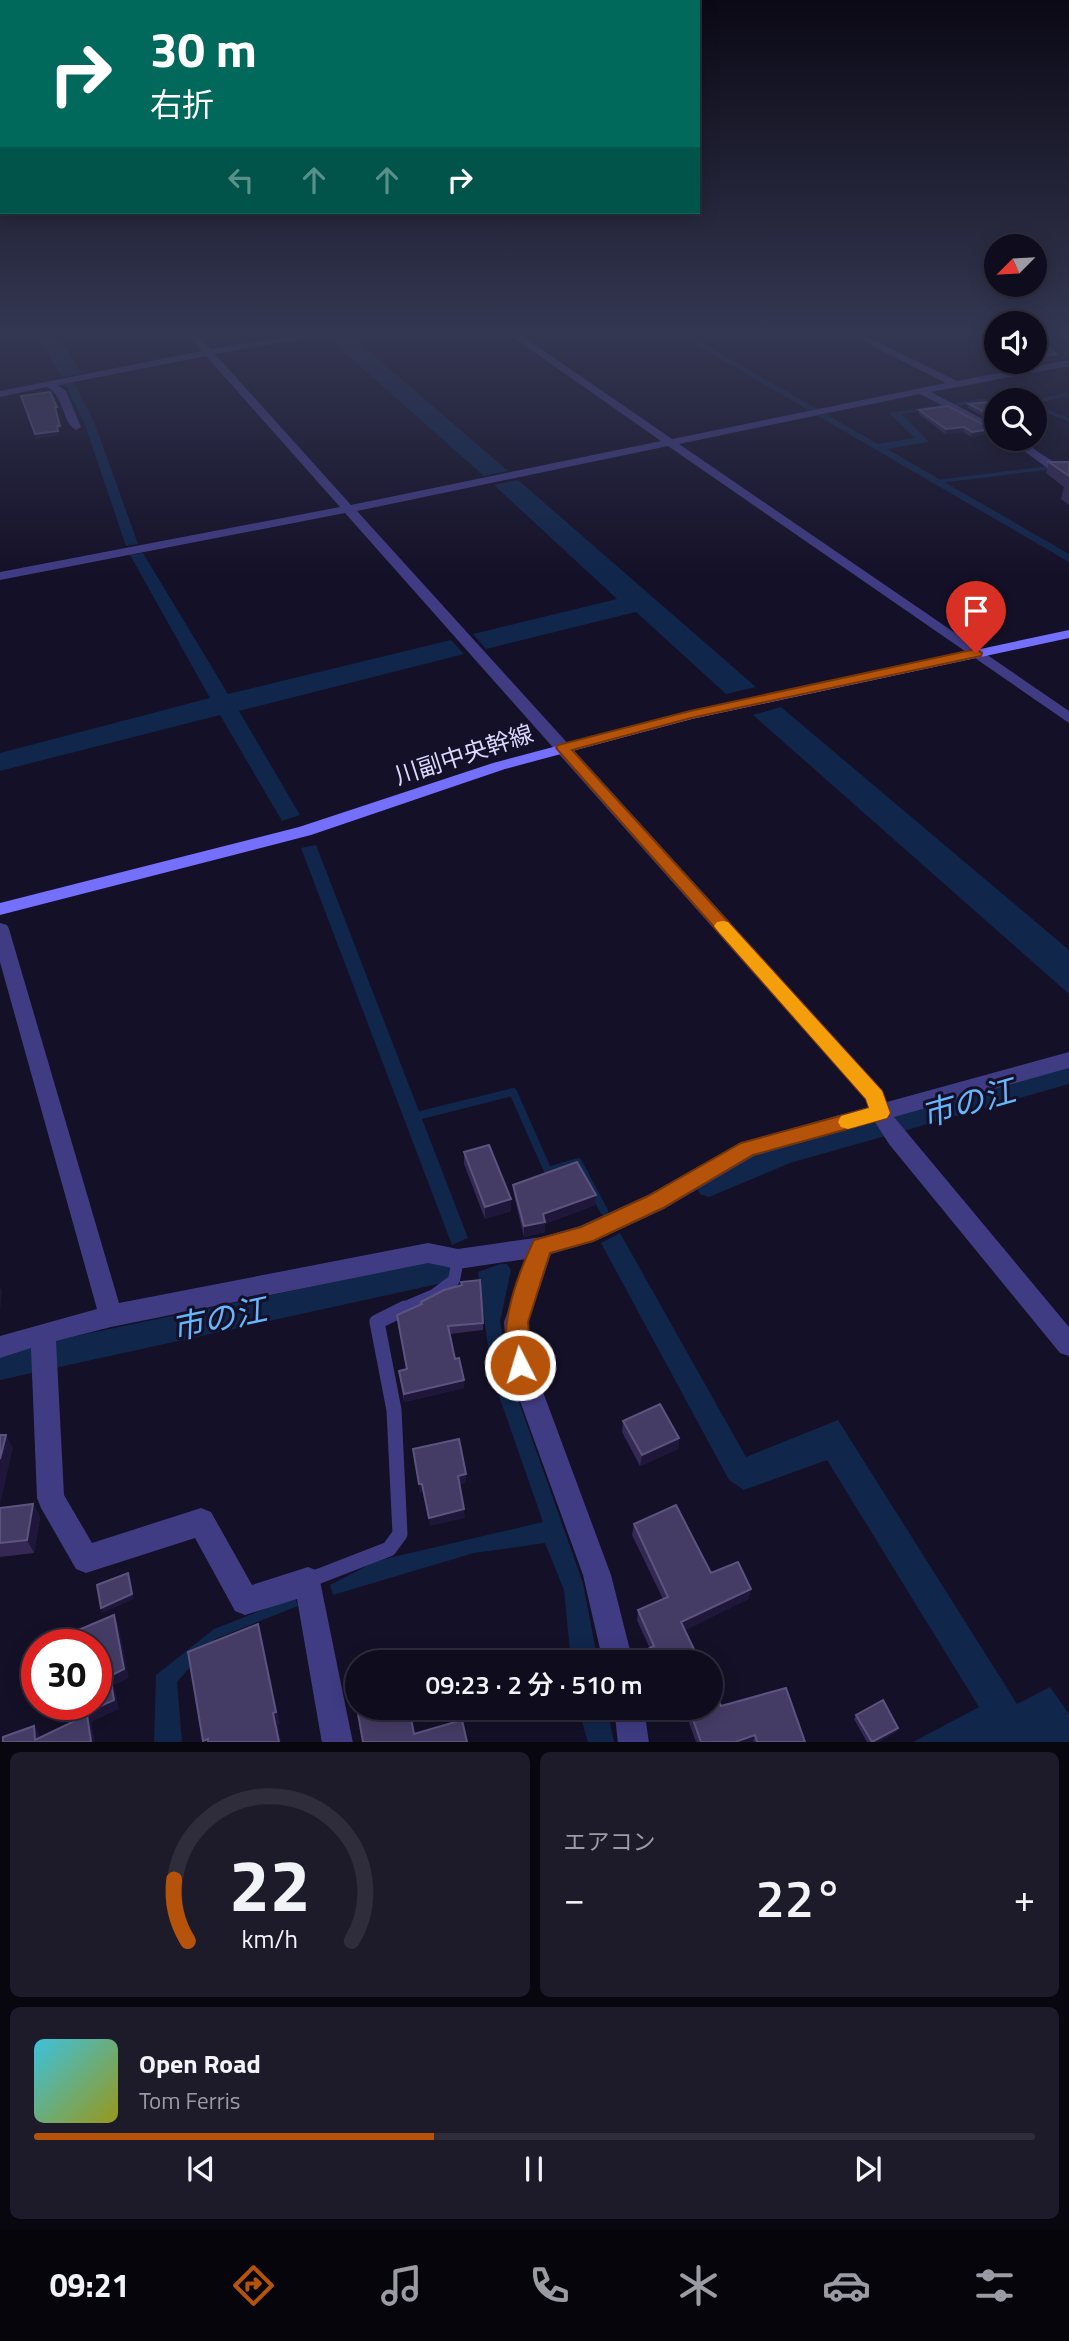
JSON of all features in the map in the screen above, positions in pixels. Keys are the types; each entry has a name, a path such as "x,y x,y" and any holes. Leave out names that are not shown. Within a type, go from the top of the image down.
{"street":[{"path":"70,412 76,427"},
{"path":"261,412 875,1096 880,1113 897,1138 1069,1345"},
{"path":"627,412 1069,718"},
{"path":"0,576 347,509 819,412"},
{"path":"962,412 984,424"},
{"path":"1030,451 1054,468 1069,468"},
{"name":"川副中央幹線","path":"0,908 305,831 499,766 690,715 1069,634"},
{"path":"0,929 111,1316"},
{"path":"0,1347 111,1316 428,1253 458,1259 542,1247 585,1235 656,1202 748,1149 1069,1060"},
{"path":"542,1247 516,1322 520,1365 597,1575 615,1650"},
{"path":"43,1333 51,1498 86,1559 201,1522 245,1601 308,1581 338,1742"},
{"path":"631,1720 634,1742"}],"lane":[{"path":"308,1581 389,1549 400,1534 394,1410 377,1322 434,1295 454,1280 458,1259"}],"water":[{"path":"79,412 89,412 95,424 138,544 126,546"},
{"path":"412,412 440,412 508,471 484,476"},
{"path":"912,412 902,414 929,442 887,449 1069,554 1069,562 818,416 826,414 878,444 915,438 889,413"},
{"path":"518,480 756,687 726,694 636,612 486,649 473,634 617,599 494,485"},
{"path":"143,553 228,694 451,640 464,654 239,711 300,815 282,821 220,715 0,771 0,753 210,698 130,555"},
{"path":"781,707 1069,950 1069,994 753,715"},
{"path":"316,845 468,1238 452,1245 301,848"},
{"path":"620,1233 746,1457 838,1420 1017,1704 1050,1687 1069,1714 1069,1742 913,1742 979,1707 827,1460 744,1490 729,1480 601,1243"},
{"path":"500,1264 507,1264 511,1270 500,1322 513,1385 583,1583 596,1650 570,1650 564,1590 545,1543 474,1553 333,1595 330,1585 376,1561 543,1522 492,1376 478,1272"},
{"path":"295,1597 298,1606 215,1639 177,1682 182,1742 154,1742 156,1675 214,1629"},
{"path":"582,1720 609,1720 614,1742 588,1742"}],"building":[{"path":"27,412 56,412 60,426 57,426 58,431 35,434"},
{"path":"922,412 960,412 984,425 984,430 972,432 964,427 946,429"},
{"path":"1049,462 1069,462 1069,476"},
{"path":"489,1145 511,1199 485,1207 464,1152"},
{"path":"577,1162 596,1195 543,1214 545,1222 524,1226 513,1185"},
{"path":"480,1280 483,1323 448,1326 455,1359 459,1358 464,1380 404,1394 399,1371 407,1369 397,1315 444,1290 462,1285 461,1282"},
{"path":"660,1404 679,1438 642,1455 623,1421"},
{"path":"0,1435 6,1435 0,1459"},
{"path":"459,1439 466,1474 458,1476 464,1509 429,1518 413,1449"},
{"path":"33,1504 27,1540 0,1543 0,1508"},
{"path":"676,1505 711,1573 738,1562 751,1589 681,1622 694,1650 646,1650 654,1646 638,1610 668,1597 634,1524"},
{"path":"128,1573 132,1594 101,1608 97,1585"},
{"path":"114,1615 124,1669 112,1675 112,1629 81,1629"},
{"path":"258,1624 276,1712 273,1713 279,1742 203,1741 188,1652"},
{"path":"786,1688 805,1742 757,1742 755,1735 735,1742 701,1742 693,1720 723,1720 723,1705"},
{"path":"883,1700 898,1728 872,1742 856,1715"},
{"path":"77,1720 88,1720 91,1741 88,1742 3,1742 3,1737 34,1726 35,1740"},
{"path":"359,1720 411,1720 414,1734 462,1720 467,1742 363,1742"}],"waterway":[{"path":"1050,412 1069,420"},
{"path":"942,481 1046,468"},
{"name":"市の江","path":"709,1186 784,1154 1069,1075"},
{"path":"421,1115 513,1092 548,1171 578,1162 604,1211"},
{"name":"市の江","path":"0,1366 438,1272"}],"slow traffic":[{"path":"723,926 875,1096 880,1113 848,1122"}],"route":[{"path":"520,1365 516,1322 542,1247 585,1235 656,1202 748,1149 880,1113 875,1096 563,748 690,715 976,653"}]}
